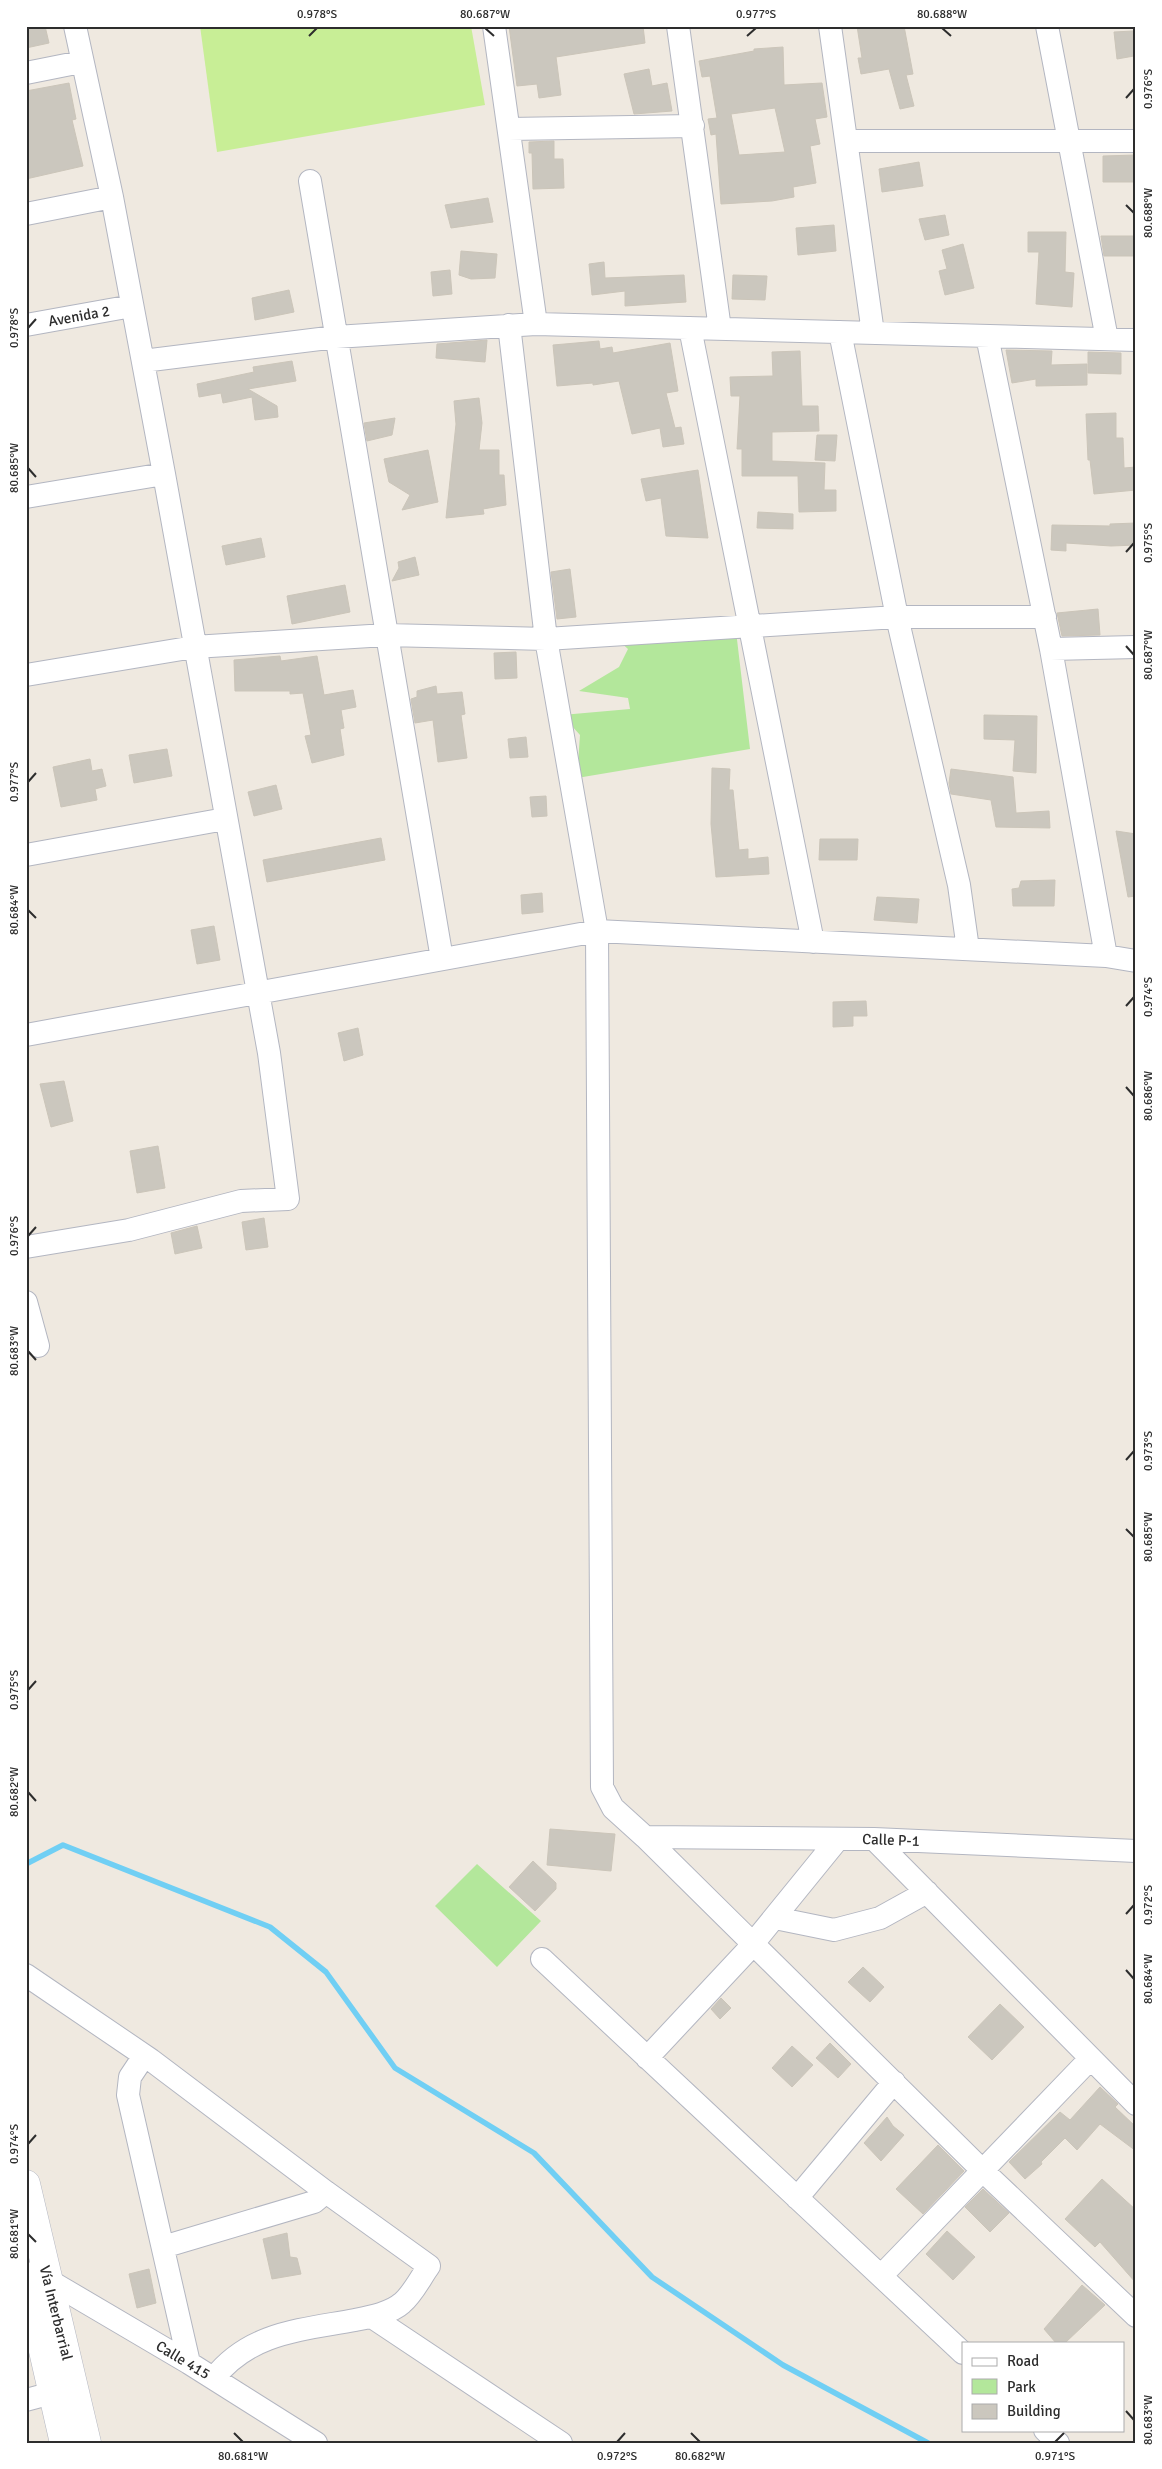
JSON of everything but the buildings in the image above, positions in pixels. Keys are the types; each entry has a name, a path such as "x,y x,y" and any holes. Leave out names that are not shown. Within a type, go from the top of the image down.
{"main road":[{"name":"Vía Interbarrial","path":"26,2184 39,2397 64,2443"},
{"name":"Vía Interbarrial","path":"32,2282 86,2443"}],"street":[{"path":"26,1247 129,1230 241,1202 288,1199 269,1053 256,991 164,474 112,197 81,62 75,26"},
{"path":"494,26 536,324"},
{"path":"678,26 720,329"},
{"path":"830,26 873,333"},
{"path":"1047,26 1107,339"},
{"path":"26,74 81,62"},
{"path":"509,129 693,126"},
{"path":"847,141 1136,141"},
{"path":"310,181 442,958"},
{"path":"26,214 112,197"},
{"name":"Avenida 2","path":"26,325 132,306"},
{"path":"142,360 336,337 536,324 1136,340"},
{"path":"509,325 546,639 597,931 602,1787 613,1808 754,1943 982,2170 1136,2316"},
{"path":"690,328 813,942"},
{"path":"840,332 897,618 959,885 968,949"},
{"path":"987,336 1051,648 1106,956"},
{"path":"26,497 164,474"},
{"path":"26,675 194,647 386,635 546,639 897,618 1045,617"},
{"path":"1051,648 1136,647"},
{"path":"26,854 225,819"},
{"path":"26,1034 597,931 1106,956 1136,961"},
{"path":"26,1302 38,1346"},
{"name":"Calle P-1","path":"645,1837 874,1839 1136,1851"},
{"path":"647,2058 754,1943 838,1839"},
{"path":"874,1839 1136,2104"},
{"path":"775,1918 834,1930 880,1918 927,1892"},
{"path":"542,1960 962,2352"},
{"path":"26,1976 144,2056 326,2192 429,2266 402,2304 372,2317 283,2334 245,2348 226,2363 214,2378"},
{"path":"144,2056 130,2077 128,2095 189,2363"},
{"path":"881,2276 1090,2059"},
{"path":"797,2198 894,2082"},
{"path":"163,2247 314,2202 326,2192"},
{"name":"Calle 415","path":"32,2282 189,2363 316,2443"},
{"path":"372,2317 561,2443"},
{"path":"1047,2432 1058,2443"}],"green space":[{"path":"200,26 471,26 485,105 217,152"},
{"path":"736,631 750,749 577,778 580,735 562,715 630,709 628,698 579,691 619,667 628,649 618,640"},
{"path":"477,1864 541,1921 497,1967 435,1906"}],"waterway":[{"path":"26,1864 63,1845 270,1927 326,1972 395,2068 534,2153 652,2277 783,2365 928,2443"}]}
